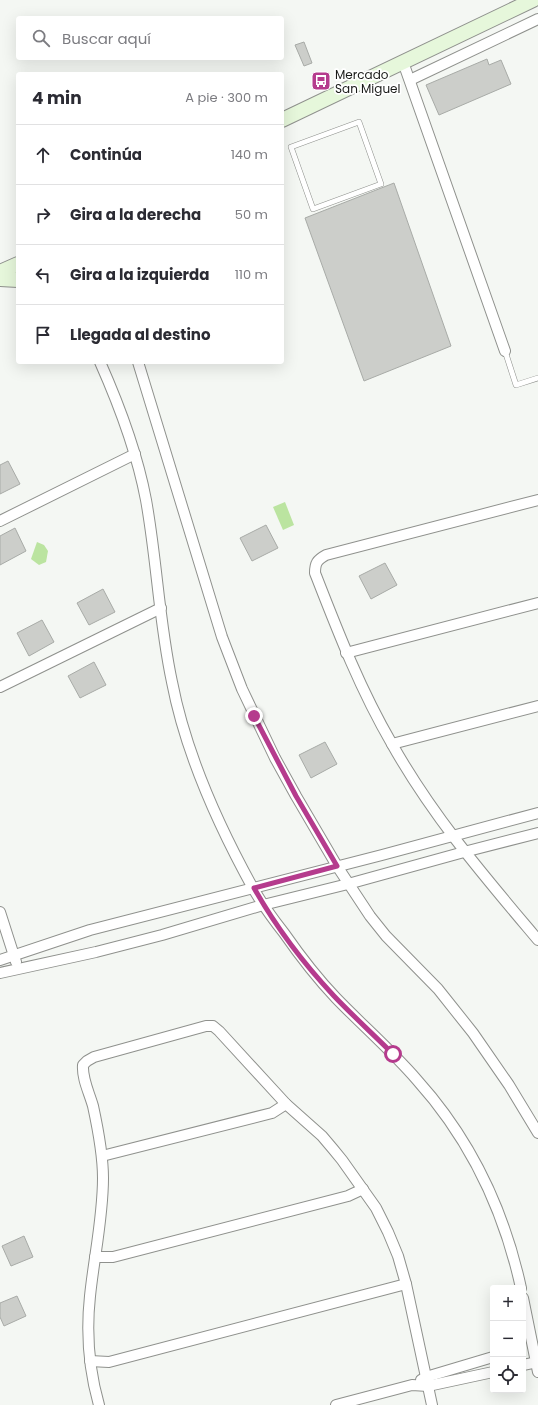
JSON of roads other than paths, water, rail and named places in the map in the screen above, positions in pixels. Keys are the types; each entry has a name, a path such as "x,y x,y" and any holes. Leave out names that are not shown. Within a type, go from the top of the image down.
{"main road":[{"path":"284,119 533,0"},
{"path":"0,272 16,265"},
{"path":"0,279 16,280"}],"street":[{"path":"410,80 538,19"},
{"path":"403,62 504,351"},
{"path":"101,364 115,396 135,454 150,522 172,683 193,757 209,799 263,905 313,972 418,1080 457,1132 489,1188 501,1217 520,1285"},
{"path":"139,364 212,607 237,677 275,758 337,866 370,916 386,936 438,989 473,1034 509,1085 538,1133"},
{"path":"0,521 135,454"},
{"path":"538,500 326,555 319,559 315,566 315,573 346,653 366,696 392,744 419,788 451,835 538,940"},
{"path":"346,653 538,603"},
{"path":"0,687 161,608"},
{"path":"392,744 538,706"},
{"path":"0,960 90,930 382,855 451,835 538,813"},
{"path":"0,974 162,935 263,905 348,884 538,832"},
{"path":"0,912 18,969"},
{"path":"99,1405 90,1361 88,1328 90,1296 101,1226 103,1178 102,1156 92,1105 82,1072 83,1065 94,1057 206,1026 213,1026 219,1031 286,1104 326,1140 376,1208 398,1256 406,1284 432,1405"},
{"path":"102,1156 272,1113 286,1104"},
{"path":"95,1257 114,1257 348,1196 363,1189"},
{"path":"90,1361 110,1362 406,1284"},
{"path":"526,1316 531,1346 537,1365 526,1365"},
{"path":"336,1405 427,1381 490,1358"},
{"path":"427,1381 490,1372"}],"lane":[{"path":"359,122 381,184 313,209 291,147 359,122"},
{"path":"504,351 516,385 538,378"}],"place":[{"name":"Mercado San Miguel","path":"321,81"}]}
